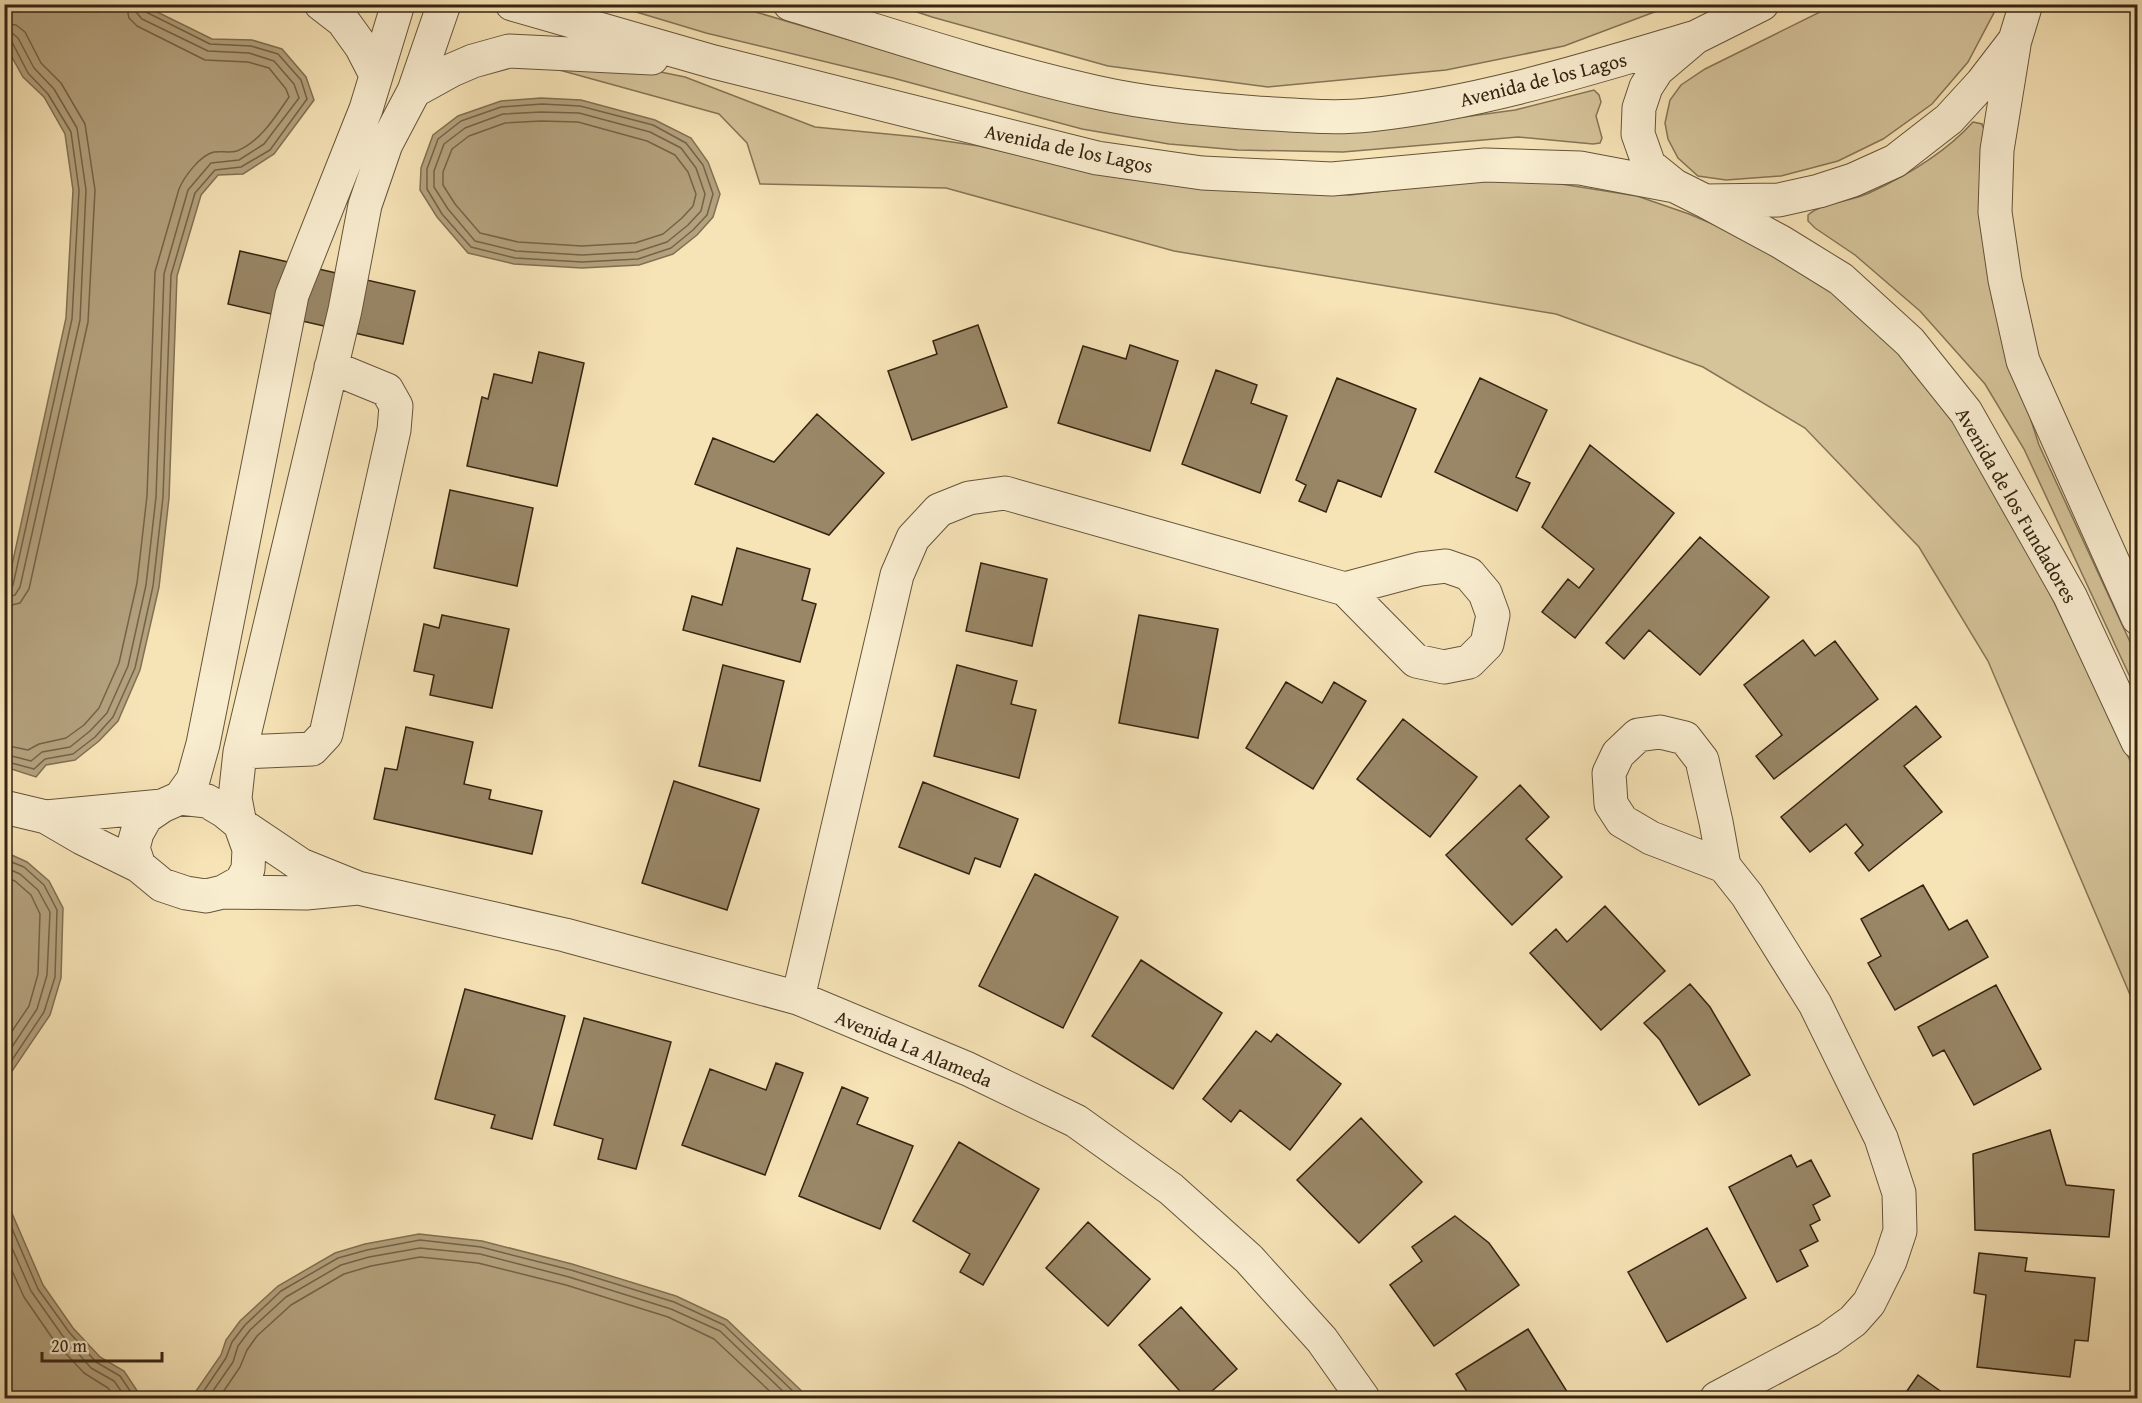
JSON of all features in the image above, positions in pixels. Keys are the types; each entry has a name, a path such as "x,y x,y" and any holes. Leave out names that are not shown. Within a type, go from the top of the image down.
{"street":[{"path":"321,4 344,21 361,46 376,75"},
{"path":"139,866 133,848 137,833 146,817 171,802 193,780 203,744 292,296 366,109 398,4"},
{"path":"4,807 46,817 139,866 162,885 186,893 206,896 223,892 241,882 248,869 249,849 234,798 240,752 332,367 365,206 386,144 414,92 444,4"},
{"name":"Avenida de los Lagos","path":"512,4 714,62 1098,158 1202,173 1332,179 1494,165 1580,168 1675,186"},
{"name":"Avenida de los Lagos","path":"790,4 956,56 1097,93 1208,109 1295,115 1367,116 1425,107 1556,78 1696,37"},
{"path":"1675,186 1649,165 1638,134 1639,108 1646,87 1657,70 1696,37 1762,4"},
{"path":"2026,5 2015,40 1996,160 1995,212 2005,280 2023,361 2138,618"},
{"path":"1705,201 1779,200 1853,180 1895,161 1949,119 1982,83 2015,40"},
{"path":"414,92 452,70 509,51 714,62"},
{"name":"Avenida de los Fundadores","path":"1675,186 1781,242 1841,279 1910,342 1966,411 2070,596 2138,742"},
{"path":"240,752 312,749 326,734 394,430 396,406 387,390 332,367"},
{"path":"798,998 897,575 913,538 939,510 969,498 1005,493 1346,589"},
{"path":"46,817 171,802 207,801 240,824"},
{"name":"Avenida La Alameda","path":"240,824 301,864 358,888 565,935 798,998 968,1069 1076,1121 1171,1188 1249,1259 1322,1340 1362,1398"},
{"path":"1717,1398 1828,1340 1852,1321 1869,1302 1890,1262 1900,1231 1899,1193 1881,1138 1815,1004 1747,895 1724,866"},
{"name":"Avenida La Alameda","path":"223,892 306,893 358,888"}],"shaded area":[{"path":"1997,4 1997,7 1968,62 1932,104 1883,139 1838,161 1781,176 1726,180 1698,176 1678,158 1668,139 1665,123 1670,100 1681,85 1705,69 1834,5"},
{"path":"613,5 732,5 975,77 1412,124 1515,110 1594,90 1601,102 1596,116 1602,138 1600,143 1593,144 1518,137 1343,152 1238,150 1169,144 1082,129 893,78 706,33"},
{"path":"896,5 1673,5 1564,46 1446,70 1268,87 1108,66"},
{"path":"534,63 641,68 685,77 815,127 918,137 979,146 1092,172 1280,193 1350,195 1472,181 1542,181 1637,196 1689,214 1765,246 1834,292 1900,348 1958,423 2029,550 2137,775 2137,1011 1988,661 1919,547 1805,428 1703,367 1556,314 1174,251 946,188 760,184 747,143 719,114"},
{"path":"1973,122 1982,124 1985,132 1983,155 1992,299 2039,445 2137,657 2137,692 2024,449 1985,384 1920,311 1855,255 1808,221 1808,215 1815,210 1869,193 1911,171 1951,143"}],"water":[{"path":"5,4 143,5 212,39 252,40 282,49 306,77 314,100 274,154 243,174 218,175 201,195 177,276 169,498 159,587 140,670 118,721 99,741 75,760 46,765 36,777 5,767 5,597 66,318 73,190 65,134 44,97 23,77 8,50 5,37"},
{"path":"541,98 581,100 655,120 691,138 708,162 720,194 713,217 697,235 673,254 639,265 582,268 514,264 468,253 437,217 420,190 421,168 433,135 458,116 501,101"},
{"path":"5,852 27,862 49,881 63,908 61,978 50,1015 10,1074 5,1092"},
{"path":"4,1195 43,1285 73,1328 100,1357 124,1371 142,1398 5,1398"},
{"path":"419,1234 482,1241 572,1264 676,1296 727,1320 809,1398 145,1398 194,1394 221,1355 226,1340 240,1321 278,1286 335,1253 365,1244"}],"building":[{"path":"240,251 415,291 403,344 228,304"},
{"path":"978,325 1007,407 912,440 888,371 937,354 933,341"},
{"path":"1130,345 1178,361 1150,451 1058,423 1083,346 1126,359"},
{"path":"539,352 584,363 557,486 467,466 482,397 488,399 494,374 532,383"},
{"path":"1216,370 1257,385 1251,403 1287,416 1260,493 1182,464"},
{"path":"1337,378 1416,409 1381,497 1338,480 1326,512 1299,501 1306,485 1296,480"},
{"path":"1480,378 1547,410 1516,477 1530,483 1517,511 1435,472"},
{"path":"817,414 884,473 829,535 695,484 713,438 774,462"},
{"path":"1590,445 1674,513 1575,638 1542,612 1568,579 1579,588 1594,569 1542,527"},
{"path":"450,490 533,508 517,586 434,568"},
{"path":"1700,537 1769,597 1700,675 1649,630 1624,659 1606,643"},
{"path":"737,548 810,569 802,600 816,604 800,662 683,630 692,596 722,605"},
{"path":"981,563 1047,579 1032,646 966,631"},
{"path":"442,615 509,629 492,708 430,695 434,675 414,671 424,624 439,628"},
{"path":"1139,615 1218,629 1198,738 1119,723"},
{"path":"1803,640 1815,656 1835,641 1878,699 1774,779 1756,756 1782,735 1744,685"},
{"path":"723,665 784,681 760,781 699,766"},
{"path":"957,665 1017,681 1011,704 1036,710 1019,778 934,756"},
{"path":"1286,682 1322,703 1334,682 1366,701 1313,789 1246,748"},
{"path":"1916,706 1941,737 1904,766 1942,812 1869,871 1855,853 1863,845 1846,824 1810,852 1781,817"},
{"path":"1403,719 1477,777 1430,837 1357,779"},
{"path":"406,727 473,742 464,784 491,790 489,799 542,811 532,854 374,819 385,768 397,770"},
{"path":"674,781 759,809 727,910 642,883"},
{"path":"923,782 1018,819 1000,867 975,858 969,874 899,847"},
{"path":"1520,785 1549,817 1526,839 1562,877 1512,925 1446,855"},
{"path":"1035,874 1118,917 1063,1028 979,986"},
{"path":"1923,885 1949,930 1967,920 1988,957 1895,1010 1868,963 1881,956 1861,919"},
{"path":"1605,906 1665,971 1601,1030 1530,953 1556,929 1567,942"},
{"path":"1141,960 1222,1013 1173,1089 1092,1036"},
{"path":"1690,984 1710,1007 1750,1075 1699,1105 1660,1040 1644,1023"},
{"path":"1996,985 2041,1069 1974,1105 1944,1050 1933,1056 1918,1027"},
{"path":"465,989 565,1016 532,1139 491,1128 495,1115 435,1099"},
{"path":"584,1018 671,1042 636,1169 598,1159 603,1139 554,1125"},
{"path":"1256,1031 1271,1042 1277,1034 1341,1084 1290,1150 1240,1110 1231,1122 1203,1099"},
{"path":"776,1063 803,1073 765,1175 682,1145 710,1069 766,1090"},
{"path":"842,1087 868,1098 857,1124 913,1146 880,1229 799,1196"},
{"path":"1361,1118 1422,1182 1359,1243 1297,1180"},
{"path":"2050,1130 2066,1185 2114,1190 2109,1237 1975,1230 1973,1154"},
{"path":"959,1142 1039,1189 983,1285 960,1272 970,1254 913,1221"},
{"path":"1791,1155 1797,1167 1811,1160 1830,1196 1813,1205 1820,1220 1810,1225 1818,1241 1800,1250 1808,1266 1777,1282 1729,1187"},
{"path":"1455,1216 1489,1243 1519,1285 1434,1346 1390,1285 1422,1261 1412,1247"},
{"path":"1088,1222 1150,1279 1108,1326 1046,1268"},
{"path":"1707,1228 1746,1298 1667,1342 1628,1272"},
{"path":"1979,1253 2027,1258 2025,1271 2095,1278 2088,1341 2075,1340 2070,1377 1977,1367 1986,1295 1974,1293"},
{"path":"1181,1307 1237,1369 1204,1398 1186,1398 1139,1345"},
{"path":"1528,1329 1571,1398 1471,1398 1456,1374"},
{"path":"1918,1375 1950,1398 1902,1398"}]}
